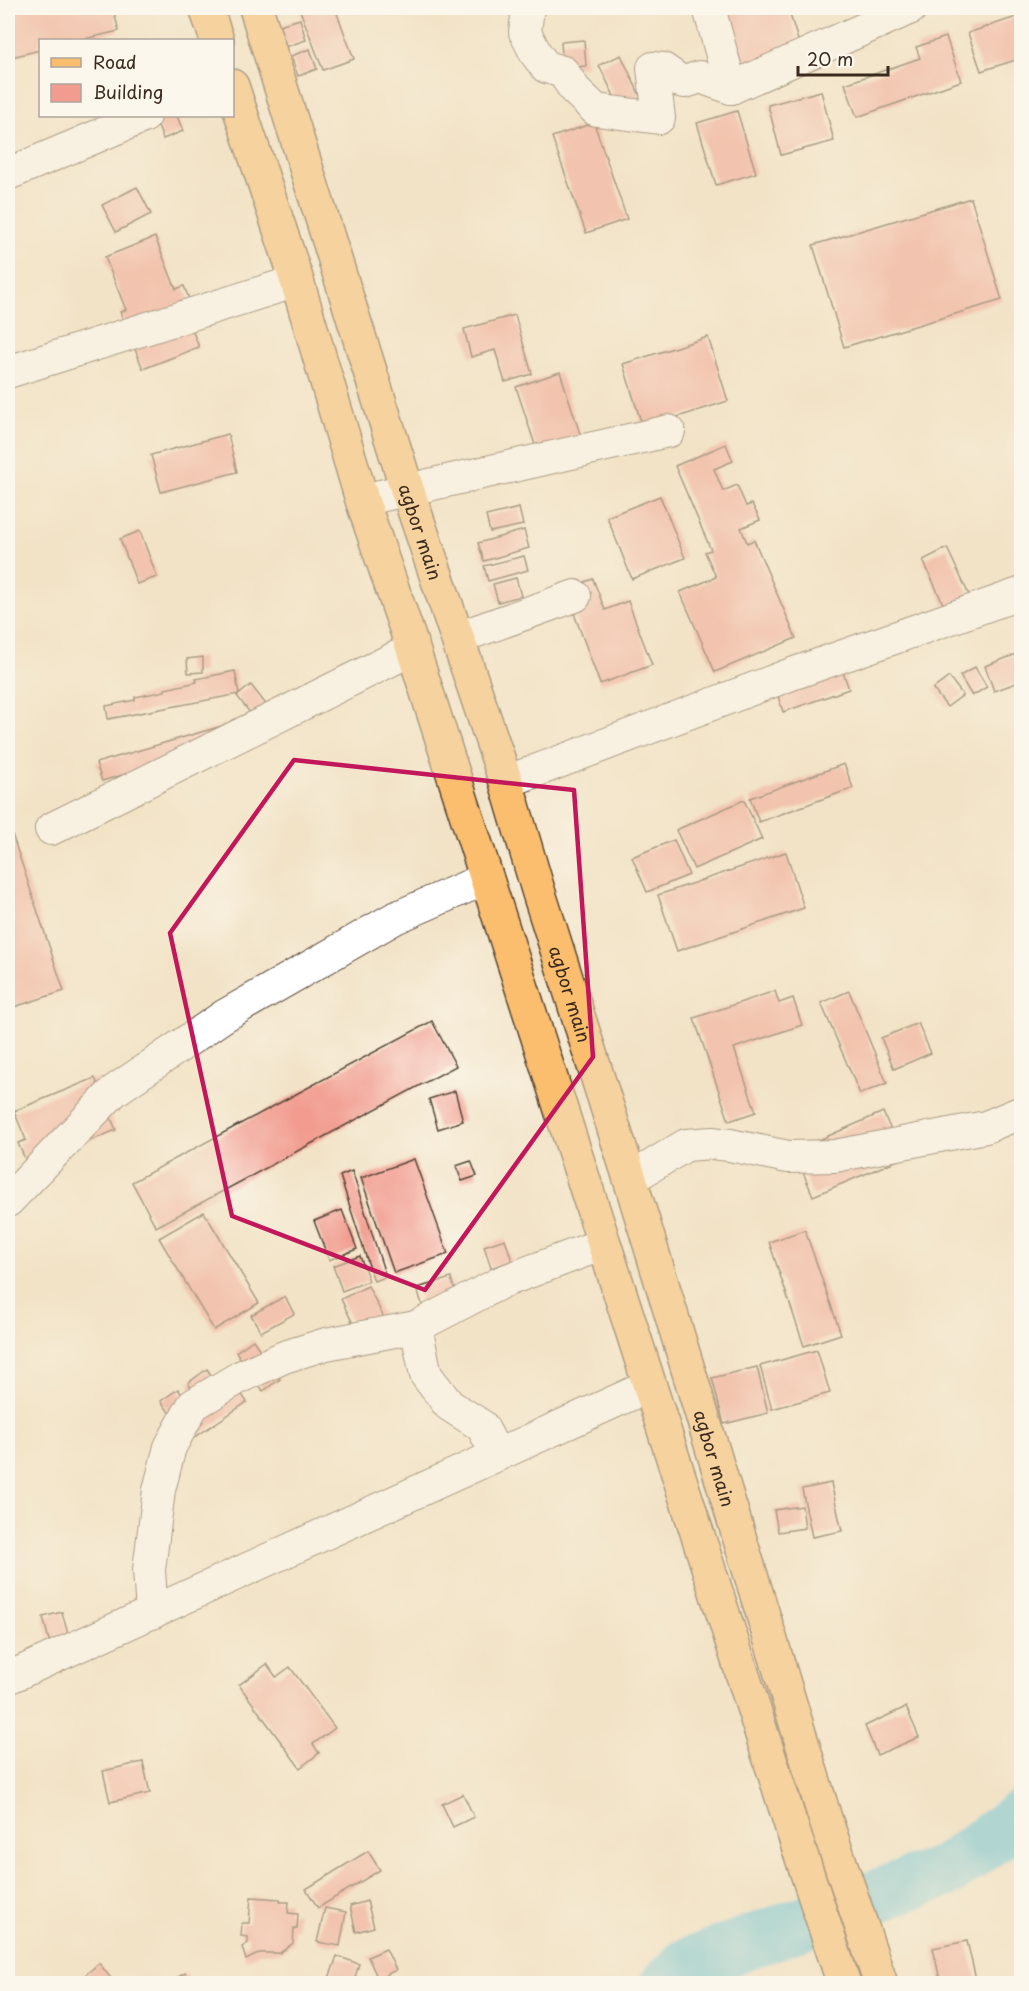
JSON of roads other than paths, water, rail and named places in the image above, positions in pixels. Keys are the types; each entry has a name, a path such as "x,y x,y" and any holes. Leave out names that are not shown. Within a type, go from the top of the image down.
{"main road":[{"path":"206,8 217,39"},
{"name":"agbor main","path":"256,8 407,489 506,782 825,1818 880,1983"},
{"path":"234,92 297,281 362,500 487,878 790,1825 844,1983"}],"street":[{"path":"528,8 525,32 536,54 546,67 563,72 574,90 596,110 659,118 653,68 663,69 680,81 685,82 700,77 731,88 911,8"},
{"path":"709,8 731,88"},
{"path":"8,174 143,117"},
{"path":"8,372 297,281"},
{"path":"362,500 669,431"},
{"path":"506,782 789,675 1022,593"},
{"path":"457,638 575,596"},
{"path":"51,829 413,649"},
{"path":"8,1201 114,1091 224,1016 395,918 487,878"},
{"path":"630,1179 686,1145 721,1144 788,1157 835,1156 986,1127 1022,1112"},
{"path":"152,1612 149,1570 159,1490 170,1447 193,1405 240,1377 284,1357 326,1344 416,1327 502,1282 603,1244"},
{"path":"416,1327 426,1374 449,1405 482,1426 497,1455"},
{"path":"8,1678 649,1386"}],"waterway":[{"path":"667,1984 687,1965 948,1870 1022,1816"}]}
